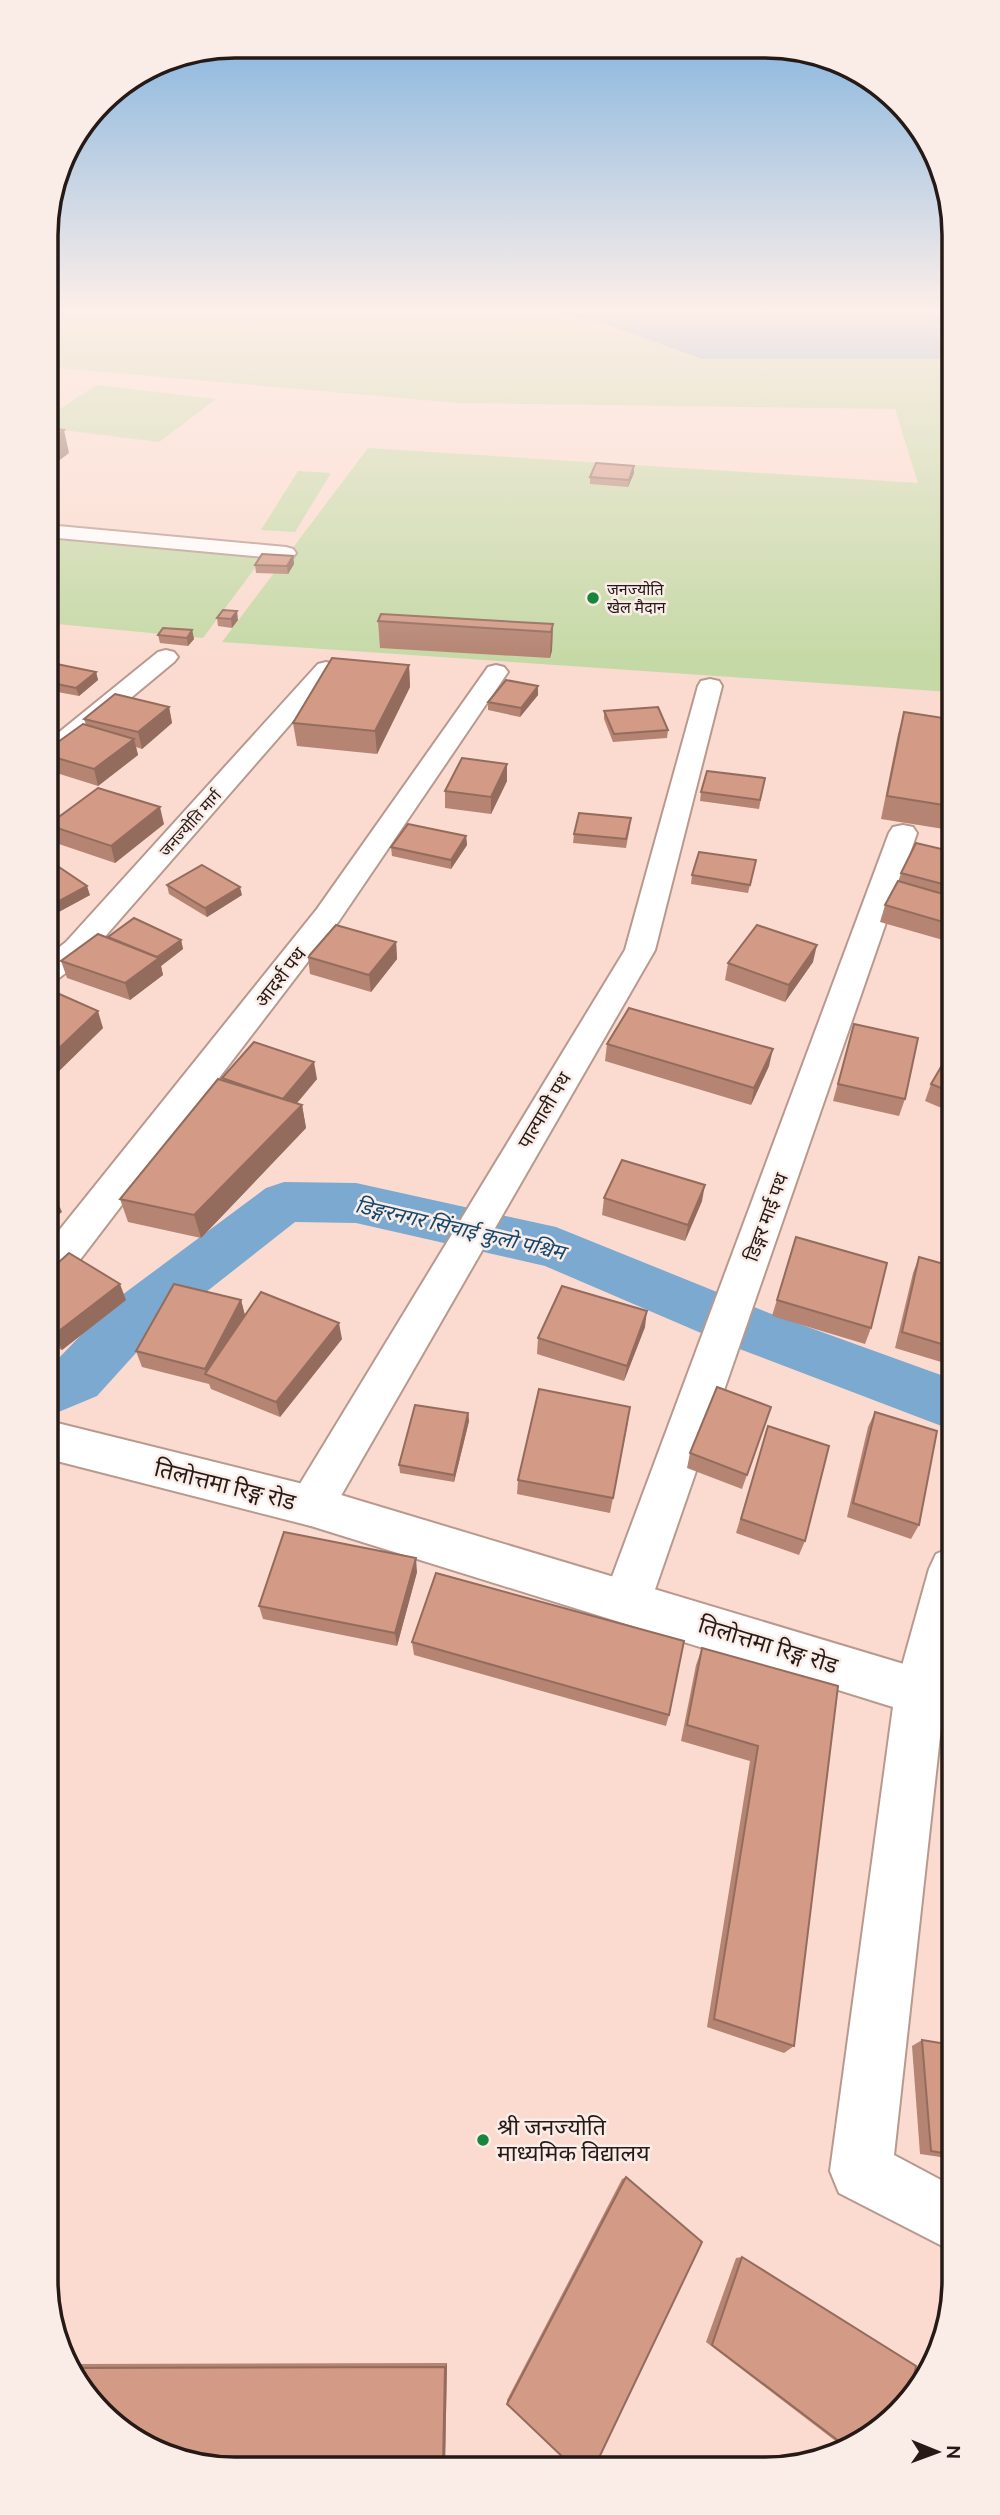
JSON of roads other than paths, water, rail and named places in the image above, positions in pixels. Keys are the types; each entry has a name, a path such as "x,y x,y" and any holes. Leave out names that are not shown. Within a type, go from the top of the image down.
{"street":[{"path":"58,532 286,553"},
{"path":"58,746 166,657"},
{"name":"जनज्योति मार्ग","path":"58,963 77,949 326,669"},
{"name":"आदर्श पथ","path":"58,1260 328,915 496,672"},
{"name":"पाल्पाली पथ","path":"310,1506 640,950 710,686"},
{"name":"डिङ्गर माई पथ","path":"627,1601 904,833"},
{"name":"तिलोत्तमा रिङ्ग रोड","path":"58,1442 310,1506 920,1691"},
{"path":"942,1607 920,1691 861,2171 942,2215"}],"waterway":[{"name":"डिङ्गरनगर सिंचाई कुलो पश्चिम","path":"58,1387 76,1379 134,1317 284,1202 356,1203 556,1248 749,1329 942,1401"}],"place":[{"name":"जनज्योति खेल मैदान","path":"593,598"},
{"name":"श्री जनज्योति माध्यमिक विद्यालय","path":"483,2140"}]}
